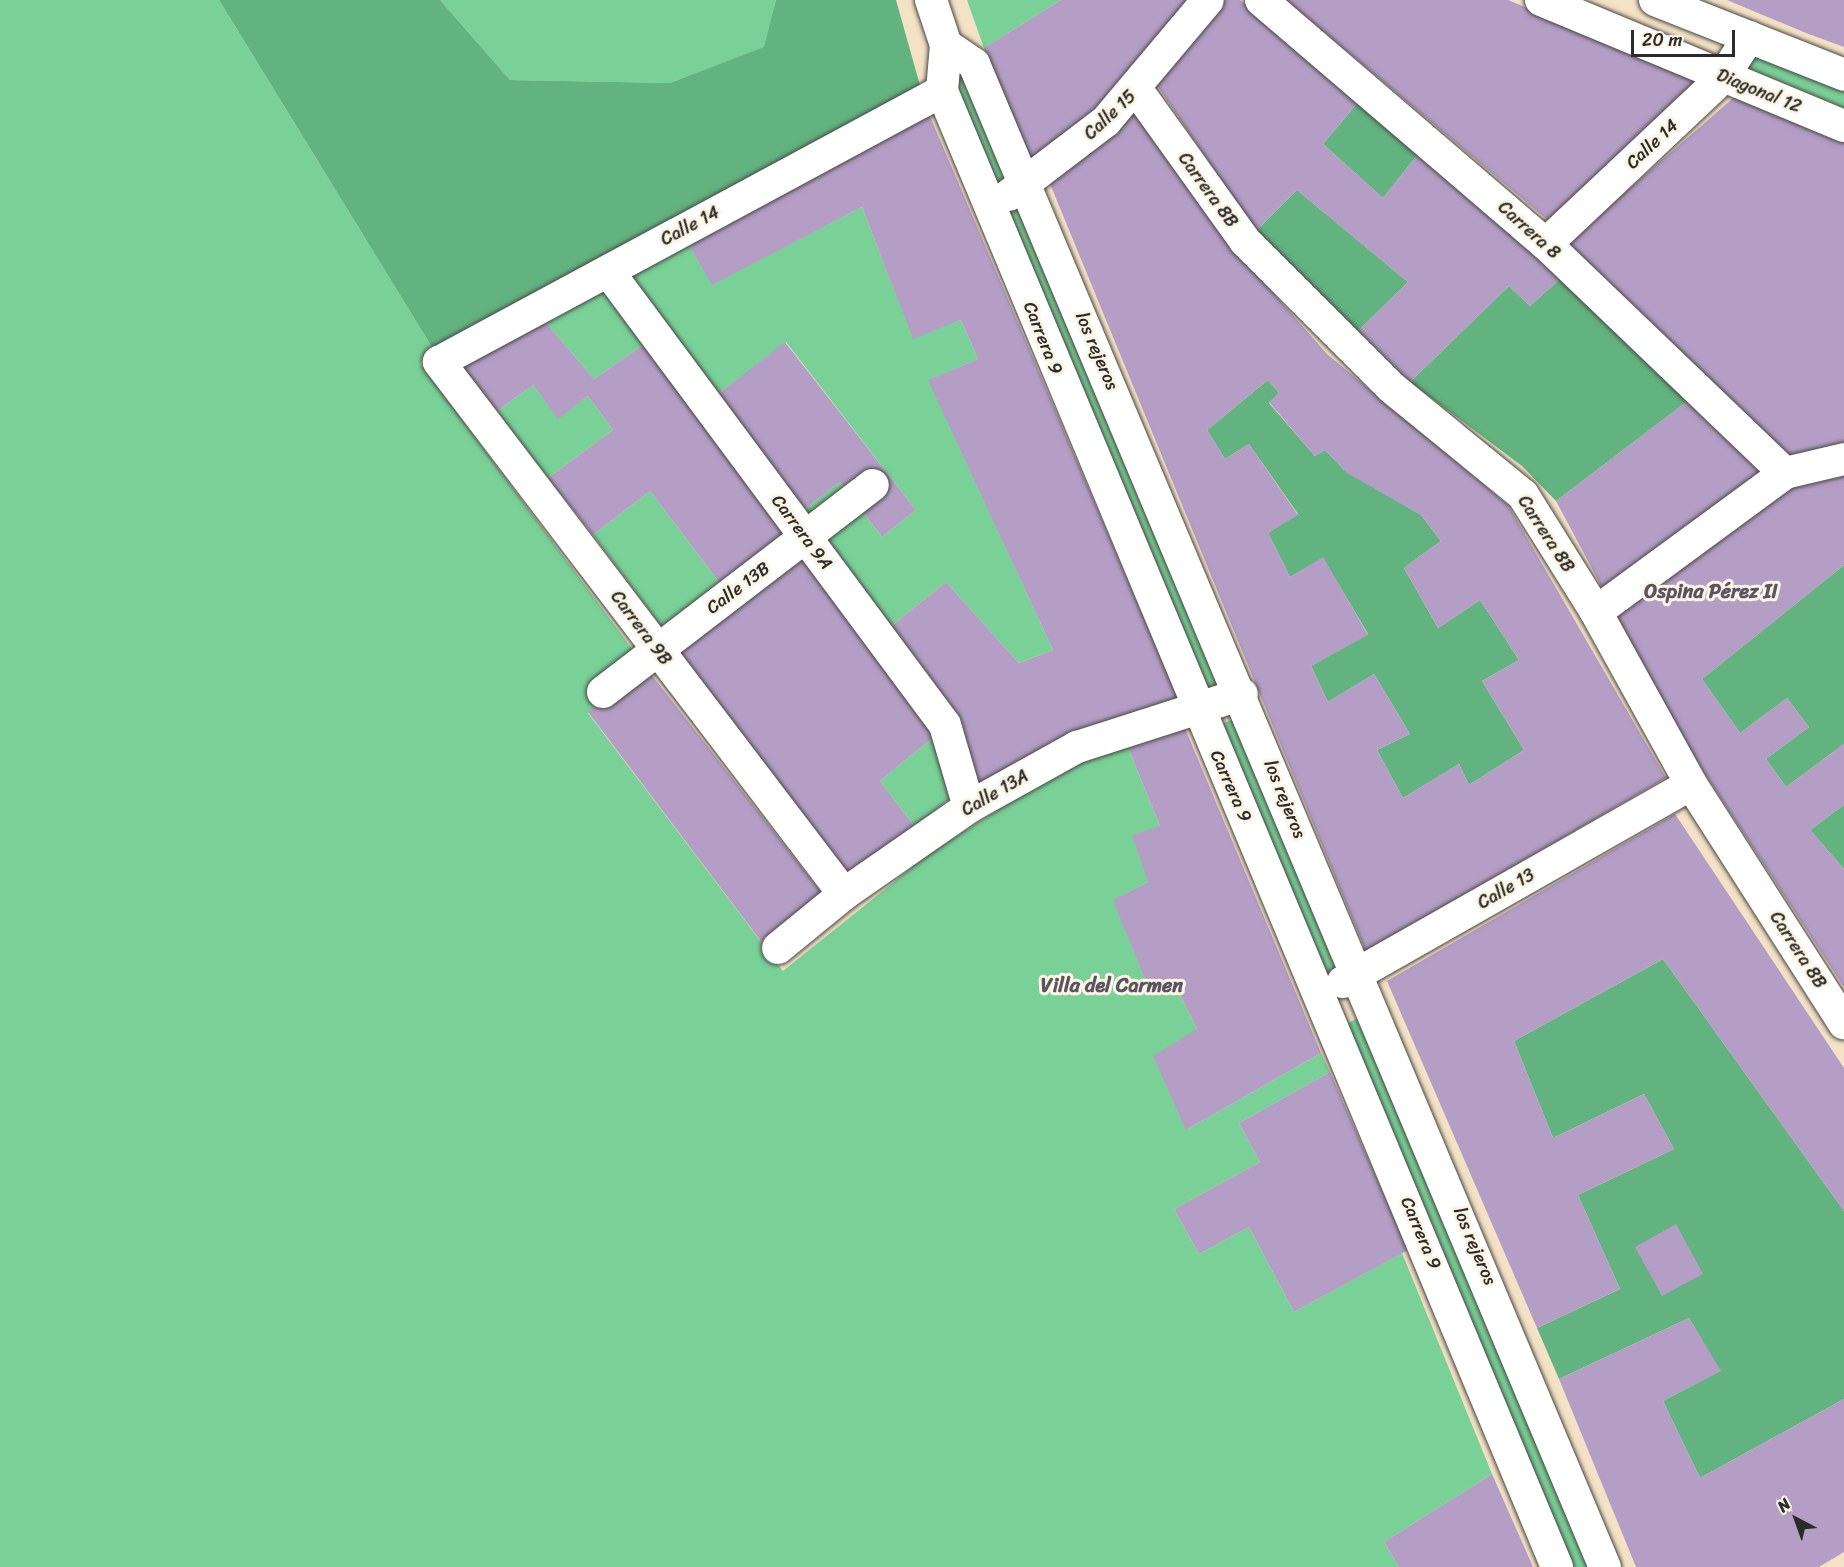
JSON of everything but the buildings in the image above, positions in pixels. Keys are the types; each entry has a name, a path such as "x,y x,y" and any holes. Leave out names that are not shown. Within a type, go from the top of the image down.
{"street":[{"name":"Carrera 9","path":"931,0 946,45 942,91 1195,707 1321,995 1557,1567"},
{"name":"Calle 15","path":"989,205 1027,187 1137,90 1208,0"},
{"name":"Carrera 8","path":"1261,0 1546,243 1785,473"},
{"name":"Diagonal 12","path":"1541,0 1844,126"},
{"path":"1655,0 1844,75"},
{"name":"Calle 14","path":"1546,243 1723,77 1749,37"},
{"name":"los rejeros","path":"946,45 974,64 1360,973 1605,1567"},
{"name":"Carrera 8B","path":"1137,90 1245,241 1392,388 1523,495 1596,612 1691,784 1844,1023"},
{"name":"Calle 14","path":"439,362 942,91"},
{"name":"Carrera 9A","path":"608,271 945,725 969,807"},
{"name":"Carrera 9B","path":"439,362 843,894"},
{"path":"1596,612 1785,473 1844,459"},
{"name":"Calle 13B","path":"603,692 873,485"},
{"name":"Calle 13A","path":"778,948 843,894 969,807 1077,747 1195,707 1242,694"},
{"name":"Calle 13","path":"1321,995 1691,784"}],"green space":[{"path":"0,0 219,0 435,352 420,363 647,669 588,713 783,971 929,854 1063,768 1127,745 1160,826 1148,882 1114,900 1150,992 1173,981 1197,1029 1186,1130 1321,1053 1330,1072 1239,1123 1260,1162 1174,1209 1199,1254 1249,1227 1294,1312 1402,1253 1492,1474 1384,1542 1399,1567 0,1567"},
{"path":"219,0 440,0 510,80 670,83 764,47 776,0 896,0 921,89 435,352"},
{"path":"440,0 776,0 765,47 670,83 510,80"},
{"path":"967,0 1061,0 984,48"},
{"path":"1751,51 1844,88 1844,108 1743,66"},
{"path":"966,76 1011,179 992,188 950,85"},
{"path":"1360,100 1419,153 1383,198 1323,144"},
{"path":"1297,190 1408,282 1356,333 1256,231"},
{"path":"1021,203 1225,683 1204,691 1003,210"},
{"path":"862,207 913,338 961,320 978,359 929,380 1053,650 1019,663 946,582 889,628 805,509 840,482 882,537 916,510 786,342 717,395 626,278 685,238 712,284"},
{"path":"1561,278 1689,400 1556,501 1522,466 1410,382 1509,286 1530,306"},
{"path":"601,289 647,342 594,379 544,320"},
{"path":"1268,380 1279,393 1269,403 1315,456 1325,450 1344,470 1421,515 1441,541 1404,568 1438,628 1480,600 1519,660 1482,681 1524,750 1469,785 1459,764 1403,798 1377,750 1410,734 1374,674 1328,702 1311,666 1368,634 1323,558 1290,577 1268,533 1298,514 1249,444 1225,459 1207,430"},
{"path":"533,385 558,418 588,396 613,430 548,478 497,411"},
{"path":"650,491 732,599 675,645 593,535"},
{"path":"1844,565 1844,744 1786,787 1766,759 1809,727 1787,698 1740,733 1702,679"},
{"path":"1236,718 1342,966 1327,973 1219,725"},
{"path":"936,735 954,795 915,827 880,781"},
{"path":"1844,805 1844,869 1810,830"},
{"path":"1663,959 1844,1211 1844,1399 1700,1478 1663,1401 1720,1371 1689,1318 1559,1379 1537,1328 1620,1289 1578,1195 1674,1149 1644,1094 1553,1138 1514,1041"},
{"path":"1362,1016 1589,1567 1569,1567 1344,1025"}],"district":[{"name":"Ospina Pérez II","path":"1711,591"},
{"name":"Villa del Carmen","path":"1112,985"}]}
